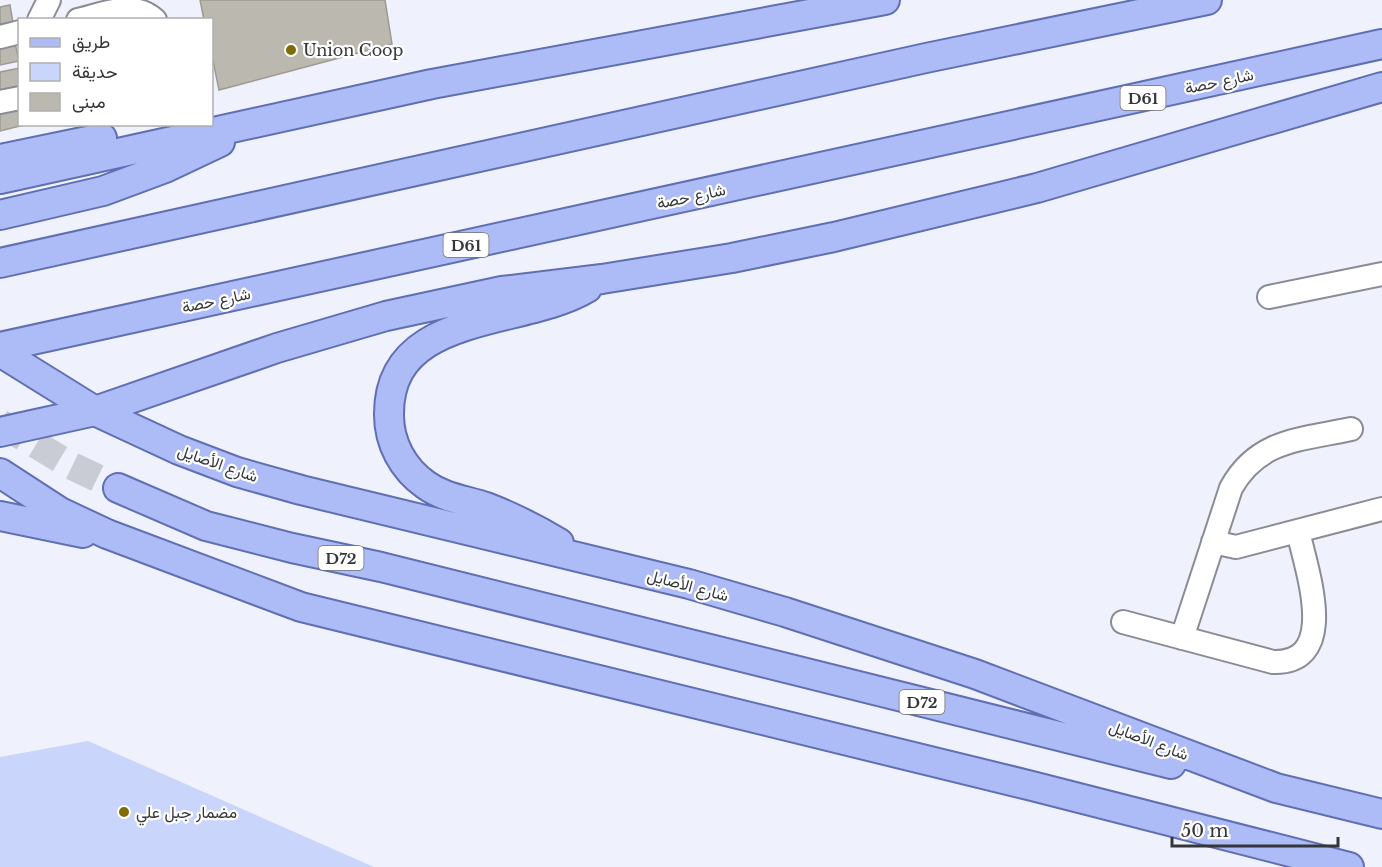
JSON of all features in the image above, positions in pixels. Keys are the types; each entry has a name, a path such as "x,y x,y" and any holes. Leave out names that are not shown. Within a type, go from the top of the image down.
{"main road":[{"path":"0,179 432,84 885,0"},
{"path":"0,263 926,58 1207,0"},
{"name":"شارع حصة","path":"0,347 1382,44"},
{"path":"213,118 330,96 432,84"},
{"path":"0,432 95,411 277,348 386,316 501,291 602,279 743,256 947,211 1092,173 1382,87"},
{"path":"0,215 103,191 134,180 195,154 253,123"},
{"path":"0,159 165,126"},
{"path":"581,558 534,528 483,506 442,494 416,478 395,446 389,424 389,408 396,378 415,352 427,341 456,328 558,302 602,279"},
{"name":"شارع الأصايل","path":"0,352 95,411 178,450 237,472 302,490 689,584 880,642 975,674 1276,788 1382,814"},
{"path":"0,473 60,512 106,534 251,591 350,620 1021,783 1349,867"},
{"name":"D72","path":"118,488 207,526 1276,788"},
{"path":"0,516 71,532 106,534"}],"lane":[{"path":"40,18 49,0"},
{"path":"83,18 114,5 135,9 151,18"},
{"path":"0,37 18,32"},
{"path":"0,102 18,98"},
{"path":"1269,297 1382,274"},
{"path":"1182,638 1231,488 1252,459 1273,446 1350,429"},
{"path":"1213,542 1236,547 1382,510"},
{"path":"1123,622 1273,662 1290,661 1305,651 1313,637 1314,608 1298,531"}],"green space":[{"name":"مضمار جبل علي","path":"88,741 374,867 0,867 0,757"}],"building":[{"name":"Union Coop","path":"200,0 385,0 392,44 219,90 213,61 213,18 204,18"},
{"path":"10,5 13,23 0,26 0,7"},
{"path":"15,43 18,61 0,65 0,46"},
{"path":"18,68 18,86 0,90 0,72"},
{"path":"18,106 18,126 20,126 0,131 0,111"}],"tunnel":[{"path":"0,423 70,465 118,488"}],"place":[{"name":"Union Coop","path":"291,50"},
{"name":"مضمار جبل علي","path":"124,812"}]}
